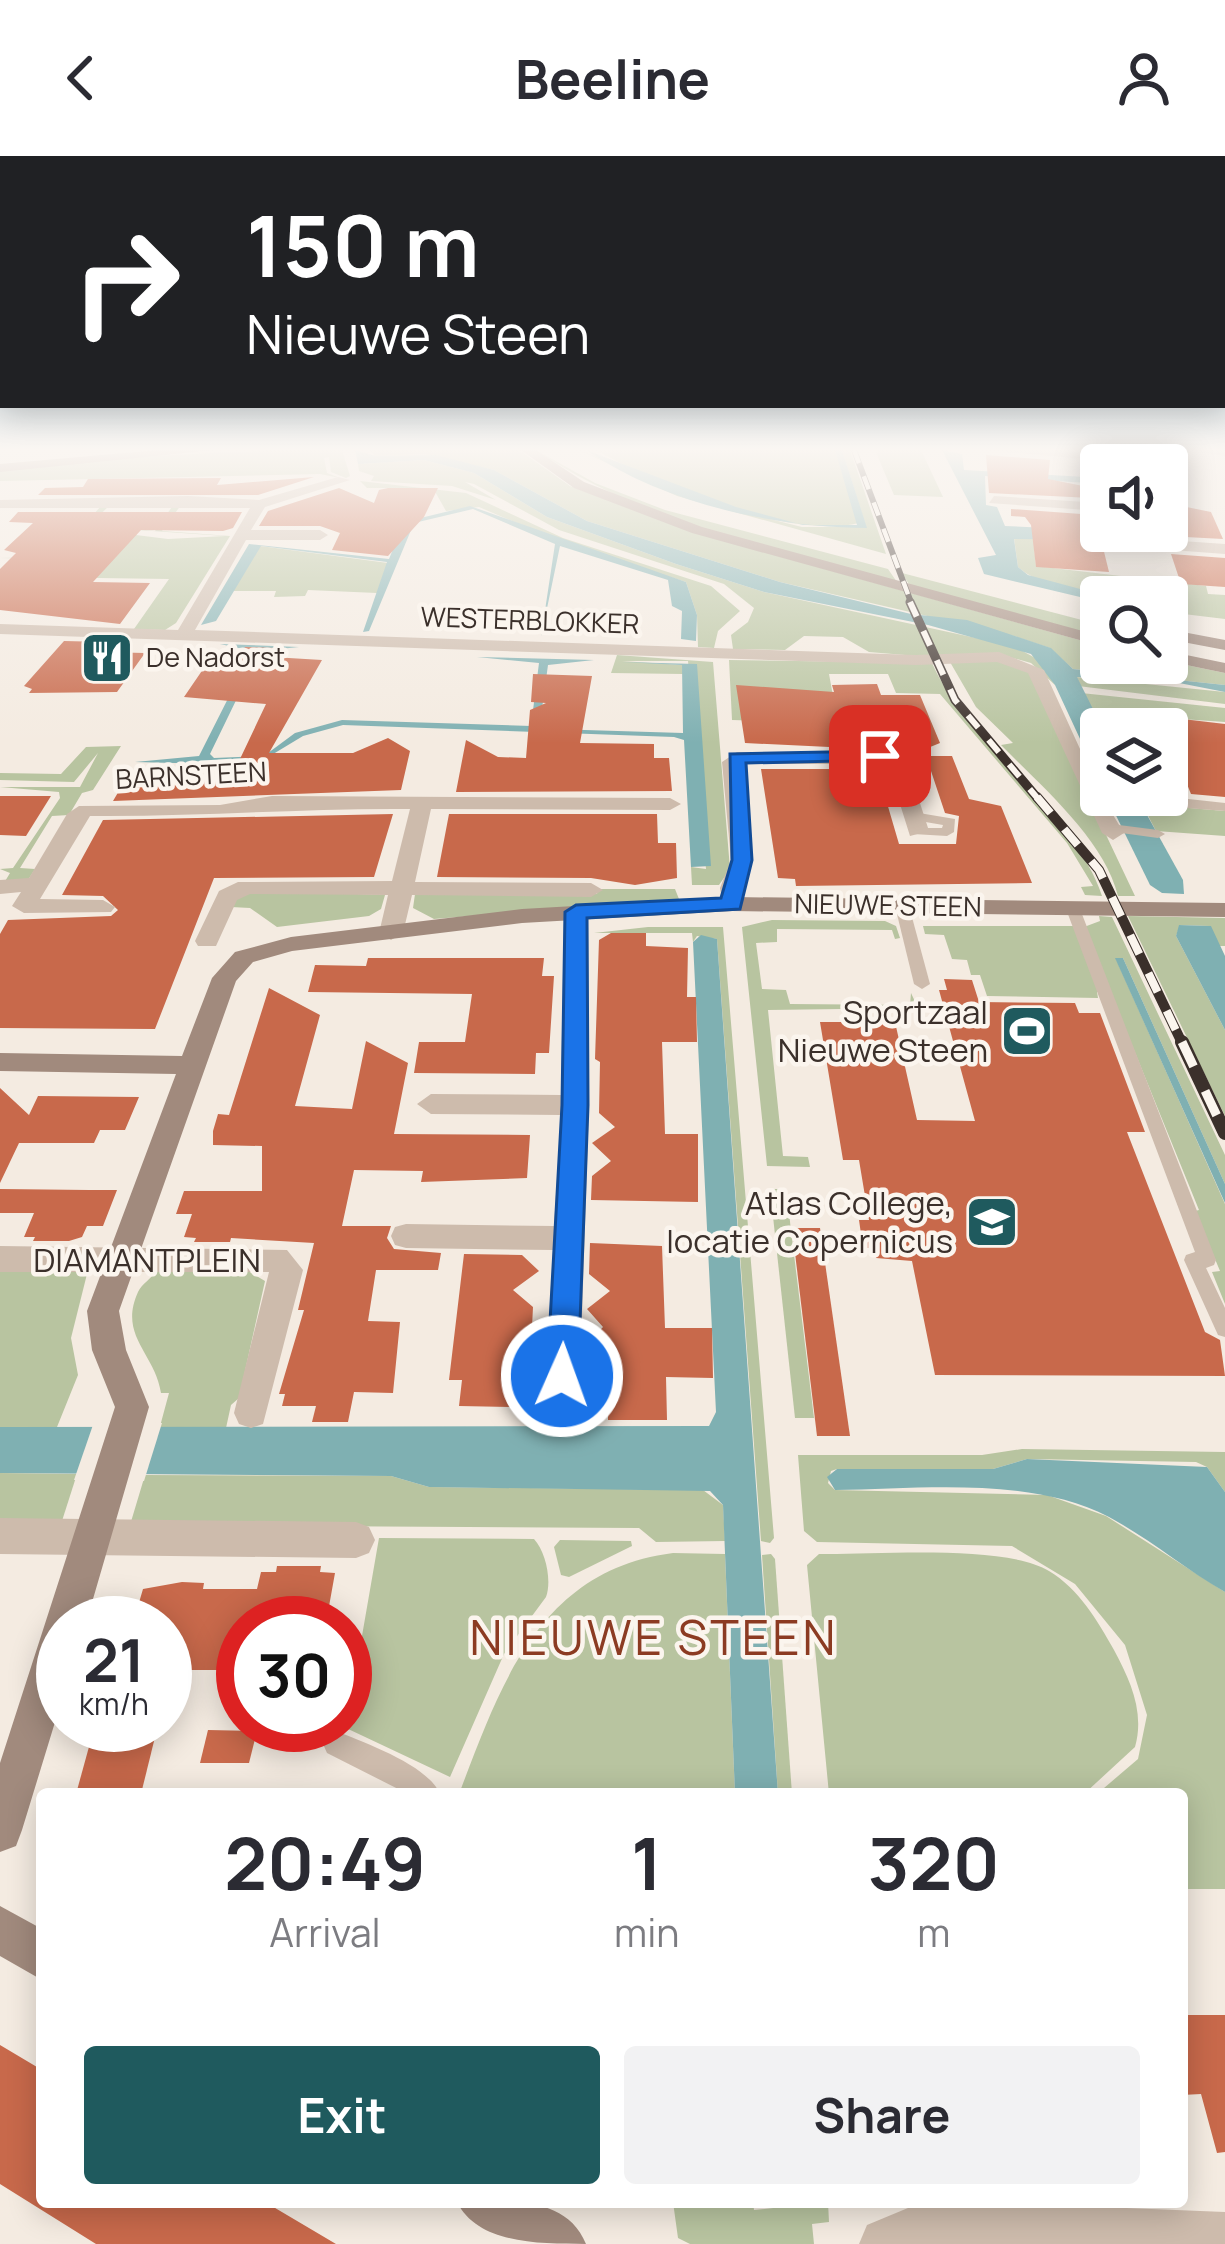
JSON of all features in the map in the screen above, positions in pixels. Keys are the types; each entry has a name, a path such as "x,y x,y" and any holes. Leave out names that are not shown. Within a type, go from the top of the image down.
{"main road":[{"path":"764,547 1080,635"},
{"path":"827,547 1080,615"},
{"path":"1188,638 1225,645"},
{"path":"1188,660 1225,668"},
{"name":"NIEUWE STEEN","path":"74,1596 132,1407 125,1382 108,1358 103,1311 126,1259 224,977 244,956 291,944 391,933 584,901 1225,910"},
{"path":"0,1062 193,1065"},
{"name":"NIEUWE STEEN","path":"0,1830 36,1716"},
{"path":"0,1929 36,1952"},
{"path":"494,2208 559,2244"}],"street":[{"path":"189,636 185,626 234,547"},
{"name":"WESTERBLOKKER","path":"0,629 936,661 998,657 1025,663 1080,753"},
{"path":"732,904 731,888 742,860 736,758 887,758 898,766 916,824"},
{"path":"391,933 422,803"},
{"name":"BARNSTEEN","path":"38,884 78,814 86,810 422,803 670,805"},
{"path":"1108,816 1114,830"},
{"path":"0,887 38,884"},
{"path":"38,884 24,906 103,907"},
{"path":"207,941 224,902 238,889 401,888 584,901 562,1376"},
{"path":"431,1104 575,1105"},
{"path":"406,1236 567,1238"},
{"name":"DIAMANTPLEIN","path":"0,1259 276,1259 287,1270 250,1413"},
{"path":"0,1536 356,1540"},
{"path":"886,2244 920,2230 978,2229 1225,2239"}],"lane":[{"path":"1188,804 1225,807"},
{"path":"1114,830 1158,834"},
{"path":"902,906 922,984"},
{"path":"1073,909 1188,1204 1207,1259 1193,1260 1225,1329"},
{"path":"353,1752 421,1788"}],"green space":[{"path":"64,547 72,547 60,559 0,558 56,557"},
{"path":"96,547 223,547 176,623 165,630 134,629 169,579 97,578"},
{"path":"259,547 388,563 377,593 308,590 305,596 274,597 276,591 233,591"},
{"path":"577,547 592,547 711,586 740,611 718,631 714,648 698,647 697,615 686,582"},
{"path":"612,547 631,547 764,592 1013,646 1039,660 1055,685 1031,663 995,653 929,657 869,652 843,637 804,636 785,650 733,649 731,635 748,622 754,608 724,584"},
{"path":"671,547 747,547 1080,640 1080,670 1050,648 780,582"},
{"path":"766,547 807,547 888,569 897,582"},
{"path":"1015,547 1034,547 1036,566 1121,576 1080,576 1080,591 1018,567"},
{"path":"902,573 1080,620 1080,631 910,586"},
{"path":"1188,584 1206,586 1208,594 1225,595 1225,619 1188,615"},
{"path":"617,655 713,662 730,869 719,885 692,885 691,867 706,869 688,661 622,661 682,665 683,674 611,673"},
{"path":"986,659 1027,668 1080,780 1080,816 1097,816 1135,896 1118,896 1111,875 1085,834 1001,745 1013,743 976,707 950,662"},
{"path":"729,660 932,663 972,725 1071,839 1102,896 1085,895 1081,887 1093,886 1067,843 940,694 896,693 888,674 829,674 838,723 732,720"},
{"path":"1188,665 1225,673 1225,685 1188,681"},
{"path":"1076,677 1080,684 1146,684 1225,692 1225,704 1078,686"},
{"path":"1081,693 1225,708 1225,722 1188,719 1188,708 1090,708"},
{"path":"121,746 93,790 82,793 69,815 52,816 20,868 35,869 28,880 4,883 10,873 0,869 13,868 60,798 59,792 0,787 80,787 98,753 74,782 0,780 0,773 61,774 86,747"},
{"path":"1188,808 1225,811 1225,836 1156,831 1148,816 1188,816"},
{"path":"598,889 675,889 679,899 434,919 413,908 415,894 597,894"},
{"path":"245,890 385,895 381,909 369,916 277,927 250,908 231,907 232,897"},
{"path":"1099,916 1112,917 1225,1155 1225,1184 1123,958 1116,959 1225,1204 1225,1304 1212,1272 1220,1271 1195,1211 1199,1210 1084,927 1100,921"},
{"path":"1128,916 1225,918 1225,946 1219,946 1210,926 1180,925 1176,936 1225,1030 1225,1116"},
{"path":"772,920 885,921 896,926 900,938 895,939 892,930 777,929 777,942 756,943 762,989 786,990 790,1004 910,1005 911,993 918,1008 768,1010 783,1156 808,1157 810,1167 767,1166 742,927"},
{"path":"923,926 1076,926 1104,992 1097,992 1098,998 987,996 980,975 971,975 967,960 952,959 944,935 925,934"},
{"path":"723,927 774,1538 770,1543 761,1541 717,939 697,936 693,942 692,933 594,933"},
{"path":"770,1189 786,1189 814,1418 795,1418"},
{"path":"0,1269 88,1270 71,1338 78,1375 57,1427 0,1427"},
{"path":"156,1270 248,1271 265,1281 239,1398 231,1405 226,1428 159,1430 169,1393 161,1393 132,1321 138,1292"},
{"path":"1022,1449 1225,1452 1225,1492 1207,1467 1196,1462 1027,1459 993,1469 837,1469 831,1471 828,1483 835,1490 1047,1495 1106,1516 1225,1592 1225,1889 1188,1889 1188,1788 1104,1788 1138,1759 1147,1715 1125,1645 1075,1584 1012,1546 817,1542 804,1531 798,1455 982,1455"},
{"path":"0,1473 77,1474 61,1524 0,1523"},
{"path":"145,1475 391,1476 429,1487 703,1490 723,1505 725,1541 656,1542 639,1528 130,1525"},
{"path":"379,1538 534,1539 545,1559 546,1597 504,1654 450,1777 372,1740 369,1596"},
{"path":"560,1540 631,1541 632,1546 569,1577 561,1575 554,1547"},
{"path":"673,1553 725,1554 735,1788 461,1788 491,1712 532,1638 558,1607 589,1582 627,1564"},
{"path":"771,1554 775,1559 792,1788 778,1788 762,1555"},
{"path":"819,1554 972,1554 1003,1557 1049,1571 1086,1606 1120,1661 1137,1709 1135,1747 1091,1788 828,1788 807,1565"},
{"path":"674,2208 828,2208 829,2222 812,2224 814,2244 690,2244 678,2238"}],"water":[{"path":"247,547 260,547 216,621 201,625"},
{"path":"272,547 281,547 389,559 394,547 404,547 369,631 363,632 387,562"},
{"path":"554,547 560,547 541,637"},
{"path":"565,547 588,547 686,582 697,615 696,641 681,639 682,611 672,606 668,580"},
{"path":"631,547 671,547 780,582 911,614 967,620 1051,648 1073,669 1080,670 1077,677 1092,708 1080,708 1080,739 1055,685 1031,654 928,625 764,592"},
{"path":"992,547 1015,547 1018,567 1028,575 1080,589 1080,597 984,574 978,558 996,555"},
{"path":"220,644 299,647 260,651 210,754 214,758 264,756 295,733 342,720 531,726 539,663 477,657 594,660 548,665 540,723 552,729 683,733 682,665 622,662 697,664 711,866 691,867 684,740 674,737 343,725 303,736 255,765 135,762 199,756 252,651"},
{"path":"1184,684 1225,685 1225,692"},
{"path":"1116,816 1148,816 1183,880 1184,894 1162,893 1150,885"},
{"path":"1179,925 1211,926 1225,956 1225,1030 1176,936"},
{"path":"701,935 717,939 778,1788 735,1788 723,1505 710,1491 429,1487 391,1476 0,1473 0,1427 709,1426 716,1412 693,942"},
{"path":"1115,958 1123,958 1225,1184 1225,1203"},
{"path":"1027,1459 1207,1467 1225,1492 1225,1592 1109,1517 1078,1504 1010,1490 835,1490 827,1477 837,1469 993,1469"}],"pier":[{"path":"94,1422 162,1423 144,1481 74,1480"}],"building":[{"path":"125,547 93,582 150,583 120,624 0,610 0,569 16,553 4,550"},
{"path":"333,547 396,547 388,556"},
{"path":"1034,547 1104,552 1109,572 1036,567"},
{"path":"1171,554 1225,558 1225,587 1188,584 1188,576 1178,576"},
{"path":"64,641 106,642 103,652 145,653 117,692 29,693 32,689 24,686"},
{"path":"245,647 276,648 272,657 322,660 269,753 353,753 388,738 410,751 401,790 113,801 126,779 231,778 266,704 184,697 210,659 238,660"},
{"path":"533,674 592,676 580,743 654,744 654,758 669,758 672,791 456,792 466,740 498,757 526,758 530,710 546,703 531,702"},
{"path":"877,684 881,695 920,695 940,743 908,756 866,731 871,749 745,743 736,685 834,692 832,685"},
{"path":"1188,720 1225,724 1225,797 1191,794"},
{"path":"926,756 952,756 969,799 1001,806 1032,883 796,886 795,879 778,878 761,769 877,769 899,844 956,844 959,816 945,813"},
{"path":"0,796 51,796 26,836 0,835"},
{"path":"393,814 374,877 214,878 155,1029 0,1028 0,934 8,920 111,916 118,910 103,896 62,895 103,820"},
{"path":"449,814 657,814 658,843 676,843 677,878 635,885 591,878 437,877"},
{"path":"611,933 646,933 646,946 688,948 687,997 696,997 697,1042 662,1042 665,1134 698,1134 698,1202 591,1200 592,1176 611,1161 592,1143 615,1127 599,1113 600,1062 595,1059 599,940"},
{"path":"368,958 544,958 542,976 554,976 549,1053 536,1053 535,1074 414,1073 419,1042 465,1042 472,994 308,992 315,965 366,966"},
{"path":"944,979 972,980 979,1002 1075,1003 1079,1013 1100,1013 1145,1132 1127,1132 1205,1332 1220,1340 1225,1376 935,1375 912,1261 876,1258 875,1248 863,1248 859,1220 869,1220 859,1160 843,1160 820,1022 895,1022 917,1120 975,1121 939,990 947,990"},
{"path":"269,988 320,1015 295,1106 352,1109 366,1041 408,1063 394,1134 530,1135 527,1178 421,1182 423,1171 354,1170 342,1226 391,1226 387,1238 394,1249 441,1253 438,1270 376,1270 368,1321 400,1322 393,1393 354,1392 348,1422 312,1422 316,1406 282,1406 285,1394 279,1394 304,1310 298,1310 314,1243 231,1238 230,1242 194,1242 196,1238 184,1237 192,1214 176,1214 184,1191 262,1191 262,1146 213,1145 213,1131 218,1114 229,1115"},
{"path":"0,1088 29,1115 38,1096 139,1097 125,1130 100,1130 94,1143 19,1143 0,1183"},
{"path":"0,1189 117,1190 103,1226 87,1226 82,1237 69,1241 33,1241 35,1237 24,1237 34,1213 0,1213"},
{"path":"792,1228 820,1228 850,1436 817,1436"},
{"path":"590,1243 662,1246 665,1328 712,1328 713,1378 666,1377 667,1420 608,1420 608,1407 595,1407 595,1400 582,1388 609,1365 586,1346 603,1327 587,1309 610,1291 589,1274"},
{"path":"464,1254 522,1255 539,1271 513,1290 533,1307 531,1347 507,1365 533,1388 517,1407 459,1406 462,1380 449,1380"},
{"path":"277,1566 321,1566 320,1572 335,1573 331,1596 216,1596 216,1670 192,1670 192,1596 141,1596 143,1589 182,1582 204,1583 203,1589 257,1589 261,1572 276,1572"},
{"path":"208,1730 216,1730 216,1752 252,1752 249,1763 200,1763"},
{"path":"88,1752 151,1752 142,1788 78,1788"},
{"path":"1188,2015 1225,2015 1225,2152 1217,2153 1201,2094 1188,2095"},
{"path":"0,2045 36,2066 36,2206 0,2184"},
{"path":"38,2208 275,2208 336,2244 96,2244"}],"railway":[{"path":"890,547 912,605"},
{"path":"910,602 955,700 1039,800"},
{"path":"1037,797 1099,870 1183,1045"},
{"path":"1182,1042 1225,1133"}],"place":[{"name":"De Nadorst","path":"107,658"},
{"name":"Sportzaal Nieuwe Steen","path":"1027,1031"},
{"name":"Atlas College, locatie Copernicus","path":"992,1222"}],"district":[{"name":"NIEUWE STEEN","path":"654,1638"}],"route":[{"path":"562,1376 575,1105 576,912 732,904 731,888 742,860 736,758 880,756"}]}
